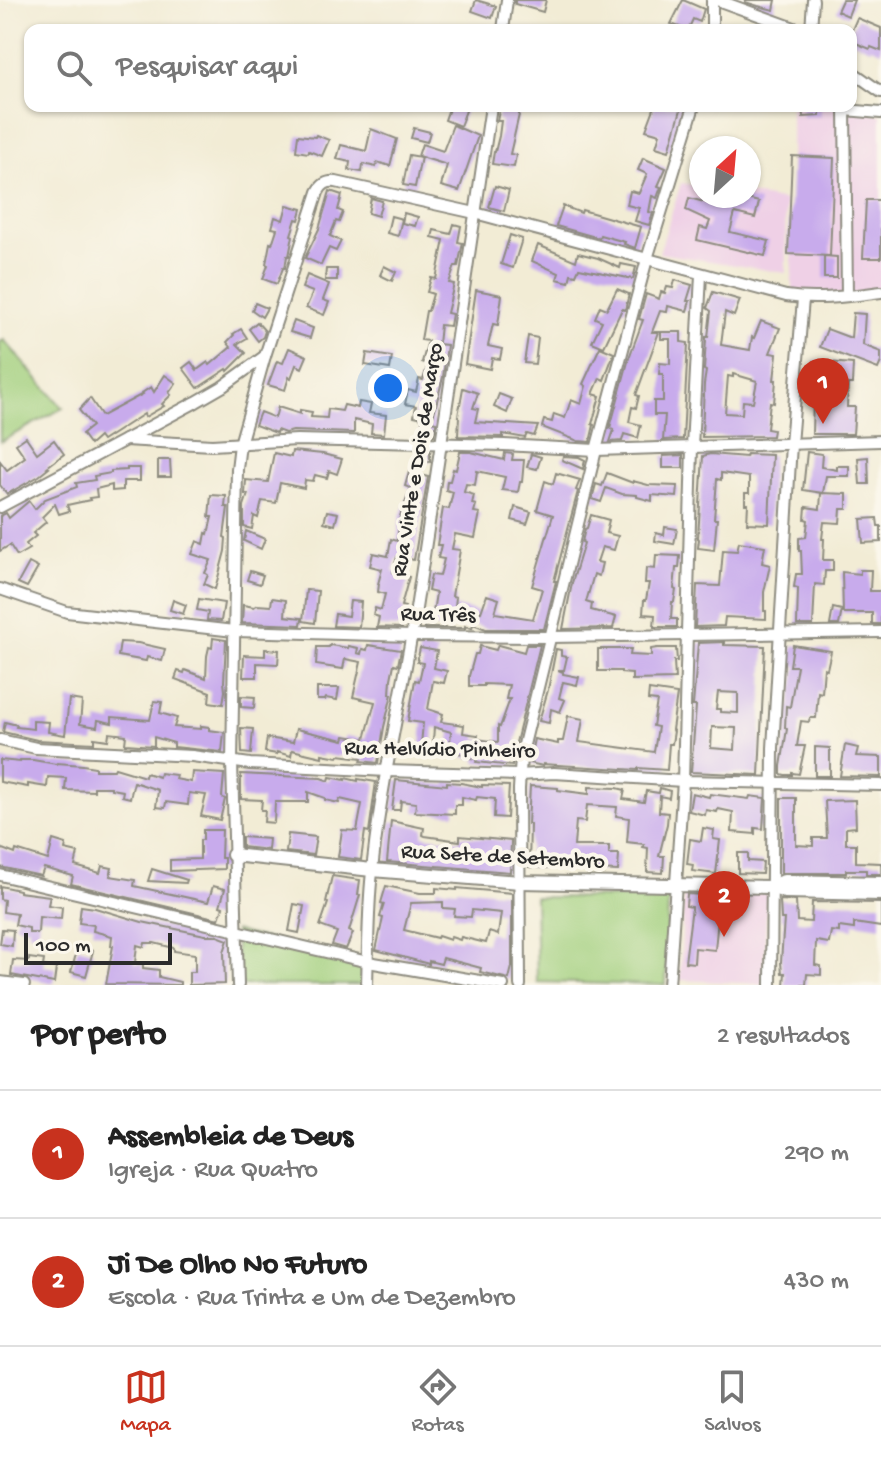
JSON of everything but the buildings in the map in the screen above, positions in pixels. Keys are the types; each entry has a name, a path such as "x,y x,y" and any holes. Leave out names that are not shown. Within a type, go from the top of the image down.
{"street":[{"path":"504,24 507,0"},
{"path":"713,24 715,0 783,24"},
{"path":"811,24 813,0"},
{"path":"857,75 881,92"},
{"path":"857,110 881,113"},
{"name":"Rua Vinte e Dois de Março","path":"367,985 372,870 442,444 490,112"},
{"path":"520,985 519,775 525,738 647,259 692,112"},
{"path":"845,112 847,296"},
{"path":"238,985 232,762 236,498 240,444 263,360 318,192 325,183 336,182 475,213 701,275 803,299 881,292"},
{"path":"669,985 683,781 692,447 701,275"},
{"path":"771,985 772,783 791,444 803,299"},
{"path":"0,507 209,394 263,360"},
{"path":"125,440 212,445 297,440 596,450 881,441"},
{"name":"Rua Três","path":"0,589 67,612 234,631 550,637 881,632"},
{"name":"Rua Helvídio Pinheiro","path":"0,740 18,746 57,750 192,756 232,762 387,771 519,775 554,773 683,781 881,785"},
{"name":"Rua Sete de Setembro","path":"233,855 520,882 771,887 785,892 881,894"},
{"path":"0,875 368,962 503,985"},
{"name":"Rua Sete de Setembro","path":"771,887 784,881 881,883"},
{"path":"0,982 24,985"}],"shaded area":[{"path":"857,108 881,115 881,292 792,297 791,112 857,112"},
{"path":"681,183 689,184 689,208 761,208 761,196 785,201 786,273 659,253"},
{"path":"684,889 767,893 763,984 680,980"}],"green space":[{"path":"4,340 63,408 0,442 0,342"},
{"path":"535,897 668,898 666,985 537,982"},
{"path":"235,931 368,962 367,985 238,985"}],"place":[{"name":"Assembleia de Deus","path":"823,424"},
{"name":"Ji De Olho No Futuro","path":"724,937"}]}
